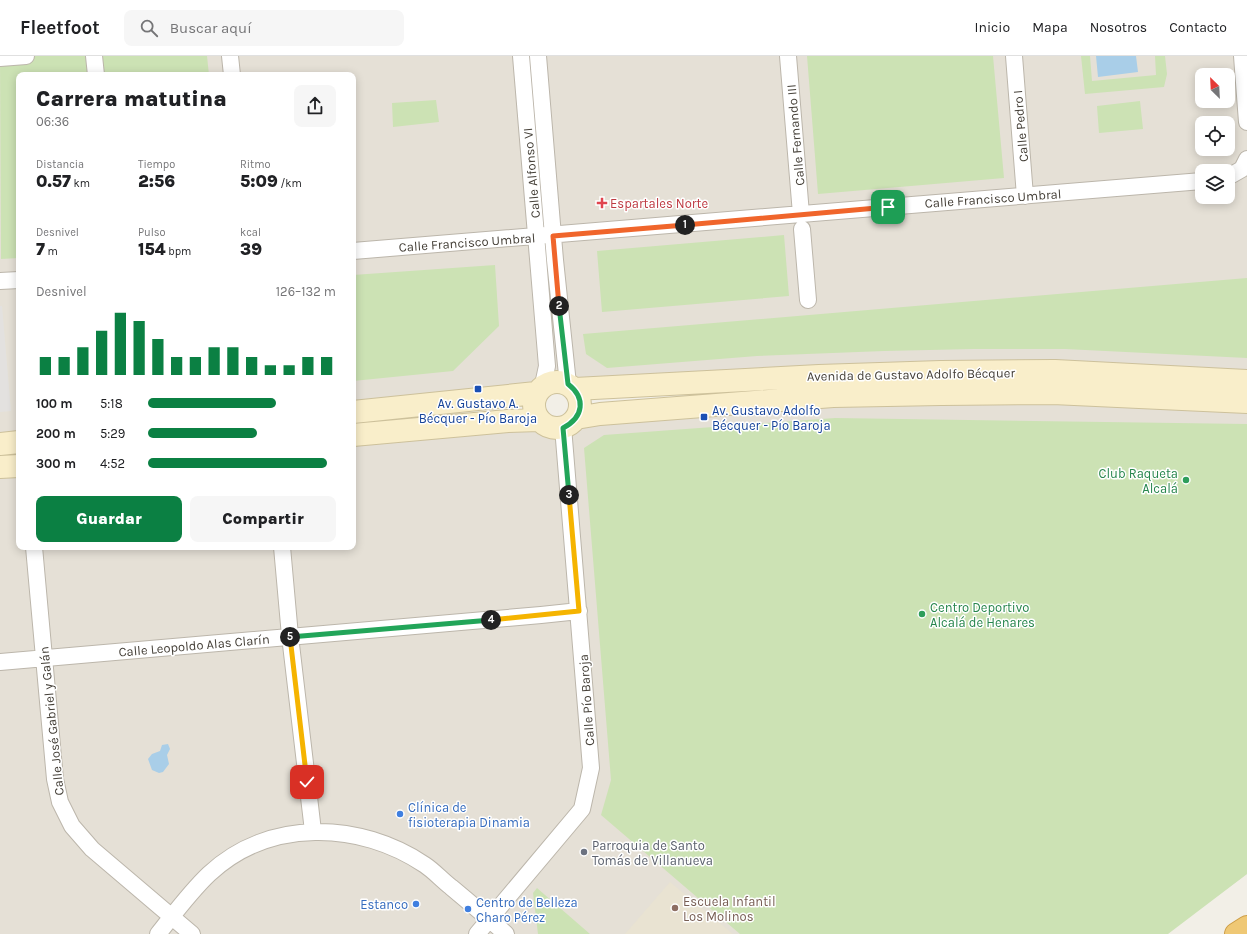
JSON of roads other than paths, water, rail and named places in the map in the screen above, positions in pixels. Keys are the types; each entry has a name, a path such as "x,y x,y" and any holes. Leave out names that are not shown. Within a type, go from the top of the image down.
{"highway":[{"path":"1236,934 1247,927"}],"street":[{"path":"0,58 26,56"},
{"path":"94,56 96,72"},
{"path":"230,56 232,72"},
{"name":"Calle Alfonso VI","path":"521,56 547,366 540,389"},
{"name":"Calle Alfonso VI","path":"538,56 553,236 572,387"},
{"name":"Calle Fernando III","path":"788,56 808,300"},
{"name":"Calle Pedro I","path":"1014,56 1025,196"},
{"path":"1242,56 1247,122"},
{"path":"1235,173 1242,169 1247,159"},
{"name":"Calle Francisco Umbral","path":"356,251 536,237 802,222 1025,196 1195,182"},
{"path":"0,281 16,280"},
{"name":"Avenida de Gustavo Adolfo Bécquer","path":"572,387 819,376 949,372 1055,371 1247,381"},
{"path":"356,412 540,389 552,382 572,387 580,404 569,423 554,428 539,420 508,421 356,435"},
{"path":"539,420 533,407 540,389"},
{"name":"Avenida de Gustavo Adolfo Bécquer","path":"569,423 600,414 833,396 1053,393 1247,402"},
{"name":"Calle Pío Baroja","path":"477,934 582,809 591,768 579,611 569,423"},
{"path":"0,444 16,442"},
{"path":"0,467 16,466"},
{"name":"Calle José Gabriel y Galán","path":"34,550 55,780 60,802 72,826 92,849 192,934"},
{"path":"282,550 290,636 313,831"},
{"name":"Calle Leopoldo Alas Clarín","path":"0,662 290,636 541,616 579,611"},
{"path":"158,934 209,874 237,854 267,839 313,831 345,832 381,842 425,865 506,934"}],"water":[{"path":"1096,56 1136,56 1138,72 1098,77"},
{"path":"168,744 170,749 167,755 169,764 163,772 159,773 152,770 148,759 152,754 160,751 162,745"}],"place":[{"name":"Espartales Norte","path":"602,203"},
{"name":"Av. Gustavo A. Bécquer - Pío Baroja","path":"478,389"},
{"name":"Av. Gustavo Adolfo Bécquer - Pío Baroja","path":"704,417"},
{"name":"Club Raqueta Alcalá","path":"1186,480"},
{"name":"Centro Deportivo Alcalá de Henares","path":"922,614"},
{"name":"Clínica de fisioterapia Dinamia","path":"400,814"},
{"name":"Parroquia de Santo Tomás de Villanueva","path":"584,852"},
{"name":"Estanco","path":"416,904"},
{"name":"Escuela Infantil Los Molinos","path":"675,908"},
{"name":"Centro de Belleza Charo Pérez","path":"468,909"}]}
